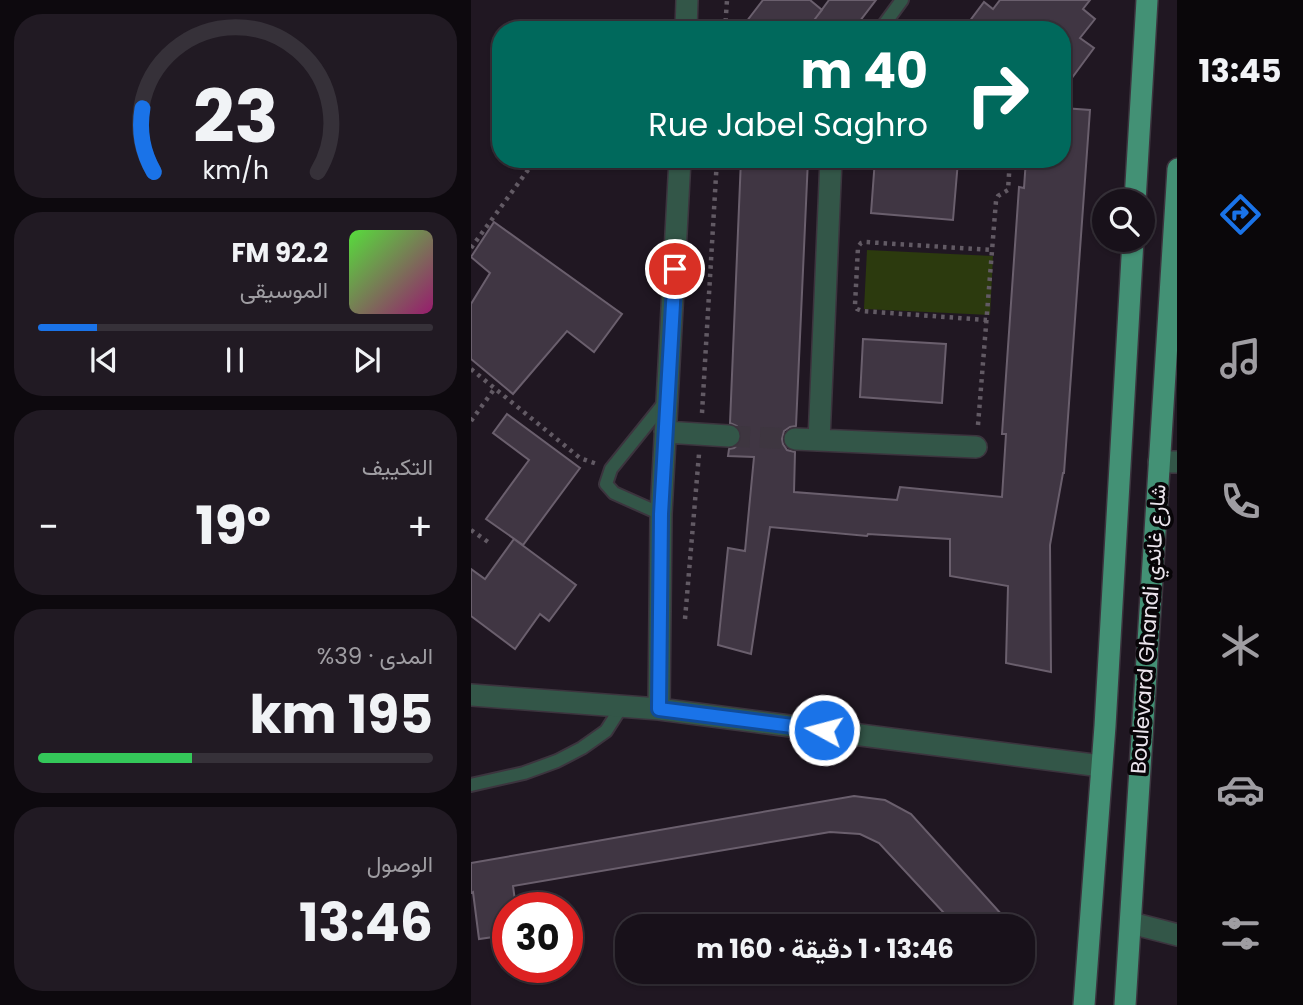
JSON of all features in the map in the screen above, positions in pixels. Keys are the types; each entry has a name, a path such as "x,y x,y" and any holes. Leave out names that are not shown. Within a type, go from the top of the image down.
{"main road":[{"path":"1136,189 1147,0"},
{"name":"Boulevard Ghandi شارع غاندي","path":"1125,1005 1168,462 1177,179"},
{"name":"Boulevard Ghandi شارع غاندي","path":"1084,1005 1105,712 1132,252"}],"street":[{"path":"686,21 687,0"},
{"path":"659,709 661,514 680,168"},
{"path":"819,440 831,168"},
{"path":"665,432 729,436"},
{"path":"795,439 976,447"},
{"path":"471,695 659,709 1101,766"},
{"path":"1131,923 1177,935"}],"lane":[{"path":"887,21 902,0"},
{"path":"661,514 614,493 606,484 611,469 667,399"},
{"path":"471,785 524,773 582,748 606,731 622,706"}],"path":[{"path":"726,21 727,0"},
{"path":"471,248 529,168"},
{"path":"976,447 996,201 998,196 1008,190 1009,168"},
{"path":"987,320 857,309 858,247 865,242 992,250"},
{"path":"471,369 580,458 611,469"},
{"path":"471,421 495,388"},
{"path":"471,530 491,544"}],"green space":[{"path":"867,250 993,256 990,315 864,309"}],"building":[{"path":"763,0 810,0 822,10 813,21 747,21"},
{"path":"829,0 876,0 860,21 815,19"},
{"path":"1000,0 1090,0 1083,9 1095,19 1080,38 1094,48 1071,79 1071,21 970,21 984,2 993,9"},
{"path":"1071,109 1090,110 1064,473 1050,545 1051,672 1006,663 1008,586 950,576 950,539 867,536 770,527 751,654 718,645 728,548 745,551 754,457 728,456 729,449 739,444 742,436 737,426 730,423 741,168 808,168 796,426 784,431 782,439 787,450 795,452 794,492 897,500 900,487 1002,497 1006,434 1002,434 1019,187 1024,188 1025,168 1071,168"},
{"path":"874,168 957,168 953,220 871,213"},
{"path":"494,222 622,314 594,352 567,331 513,394 471,359 471,304 490,273 471,257"},
{"path":"863,339 946,344 942,403 860,397"},
{"path":"507,414 580,468 523,545 486,519 529,460 493,433"},
{"path":"514,539 576,585 549,621 540,614 515,649 471,616 471,569 485,579"},
{"path":"854,796 885,800 911,814 1001,914 945,914 879,843 860,834 830,832 513,886 514,892 492,892 492,937 479,939 473,892 471,893 471,863"}],"tunnel":[{"path":"729,436 795,439"}],"route":[{"path":"675,269 661,514 659,709 824,730"}]}
